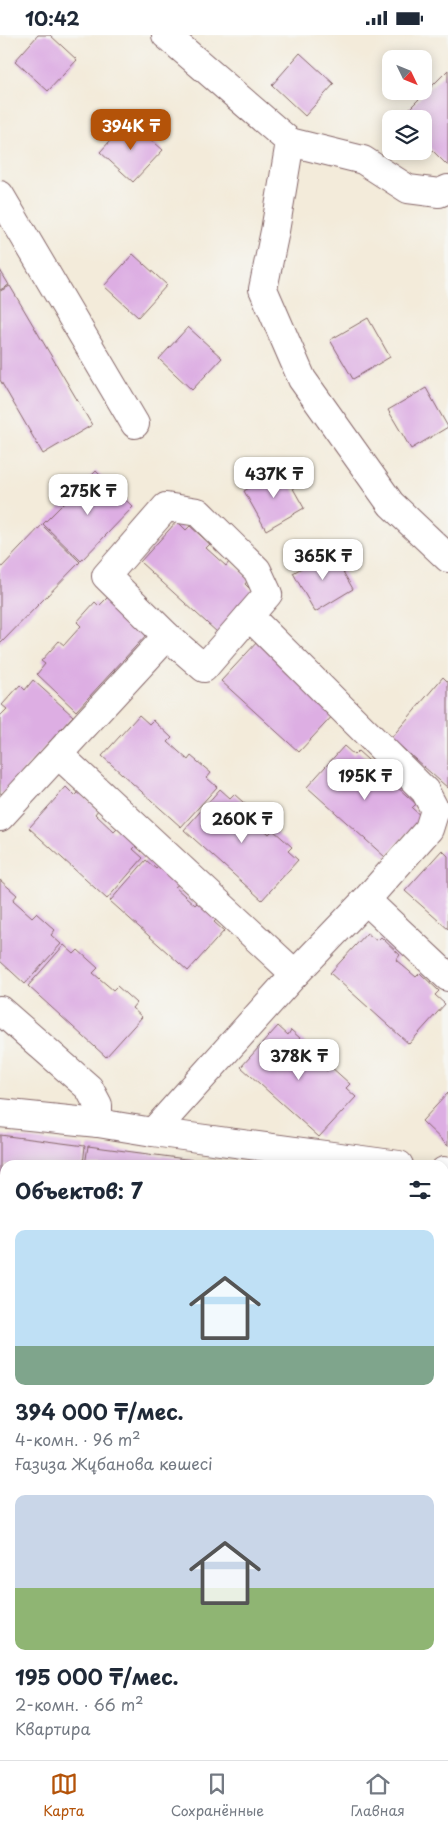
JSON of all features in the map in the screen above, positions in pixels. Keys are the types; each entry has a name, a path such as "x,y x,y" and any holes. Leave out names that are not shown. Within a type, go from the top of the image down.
{"street":[{"path":"166,35 290,142 363,160 408,189 438,193 448,189"},
{"path":"290,142 263,289 302,379 391,504 448,558"},
{"path":"0,195 135,424"},
{"path":"166,507 198,512 257,570 268,594 204,668 167,636 106,576 166,507"},
{"path":"153,1132 429,829 435,810 425,791 249,616"},
{"path":"0,817 167,636"},
{"path":"59,755 295,974"},
{"path":"366,900 448,977"},
{"path":"0,1010 88,1088 98,1105 98,1123"},
{"path":"0,1113 98,1123 362,1160"}],"building":[{"path":"38,35 50,35 77,60 48,91 15,61"},
{"path":"300,53 334,84 305,116 272,85"},
{"path":"448,70 448,166 432,150 432,110 408,110 418,100 432,100 432,86"},
{"path":"129,120 163,150 133,182 100,152"},
{"path":"133,254 167,285 138,317 104,286"},
{"path":"0,270 9,285 0,290"},
{"path":"10,286 92,425 43,454 0,380 0,291"},
{"path":"368,318 390,357 353,379 330,340"},
{"path":"188,327 222,358 192,390 159,359"},
{"path":"426,388 448,427 411,449 388,410"},
{"path":"282,469 304,508 266,530 244,491"},
{"path":"96,471 133,507 81,561 43,524"},
{"path":"177,521 186,530 190,526 210,544 206,548 226,566 229,562 249,579 245,584 254,593 218,633 140,562"},
{"path":"42,525 80,562 0,644 0,569"},
{"path":"331,551 353,589 315,612 293,573"},
{"path":"108,597 148,633 76,711 37,674 45,664 41,661 59,641 64,645 81,626 77,622 95,602 99,606"},
{"path":"258,641 336,712 299,752 221,681"},
{"path":"443,677 448,682 448,788 391,738"},
{"path":"33,680 73,716 2,794 0,793 0,716 7,709 2,705 20,685 25,690"},
{"path":"139,715 149,724 153,720 172,738 168,742 188,760 191,756 211,773 207,778 217,787 181,827 102,756"},
{"path":"344,746 354,755 358,751 377,768 373,773 393,791 396,786 416,804 412,808 422,817 385,857 307,787"},
{"path":"66,787 75,796 79,792 98,810 95,814 114,832 118,828 137,845 133,849 143,858 107,899 29,828"},
{"path":"220,789 230,798 234,794 253,811 250,816 269,834 273,830 292,847 288,851 298,860 262,900 184,830"},
{"path":"442,850 448,856 448,929 405,891"},
{"path":"146,860 156,869 160,865 180,883 175,887 195,905 199,901 218,918 214,922 224,931 188,971 110,901"},
{"path":"0,880 17,895 13,900 32,917 36,913 55,930 51,935 61,944 25,984 0,961"},
{"path":"367,933 377,941 381,937 400,955 396,960 416,977 420,973 439,991 435,995 445,1004 409,1044 330,973"},
{"path":"64,945 74,954 78,950 98,968 93,973 113,990 117,986 136,1003 132,1008 142,1017 106,1057 28,986"},
{"path":"278,1026 288,1035 291,1030 311,1048 307,1053 327,1071 330,1066 350,1084 346,1088 356,1097 319,1137 241,1067"},
{"path":"448,1093 448,1146 422,1121"},
{"path":"0,1135 85,1146 84,1160 0,1160"},
{"path":"88,1146 193,1160 86,1160"}]}
